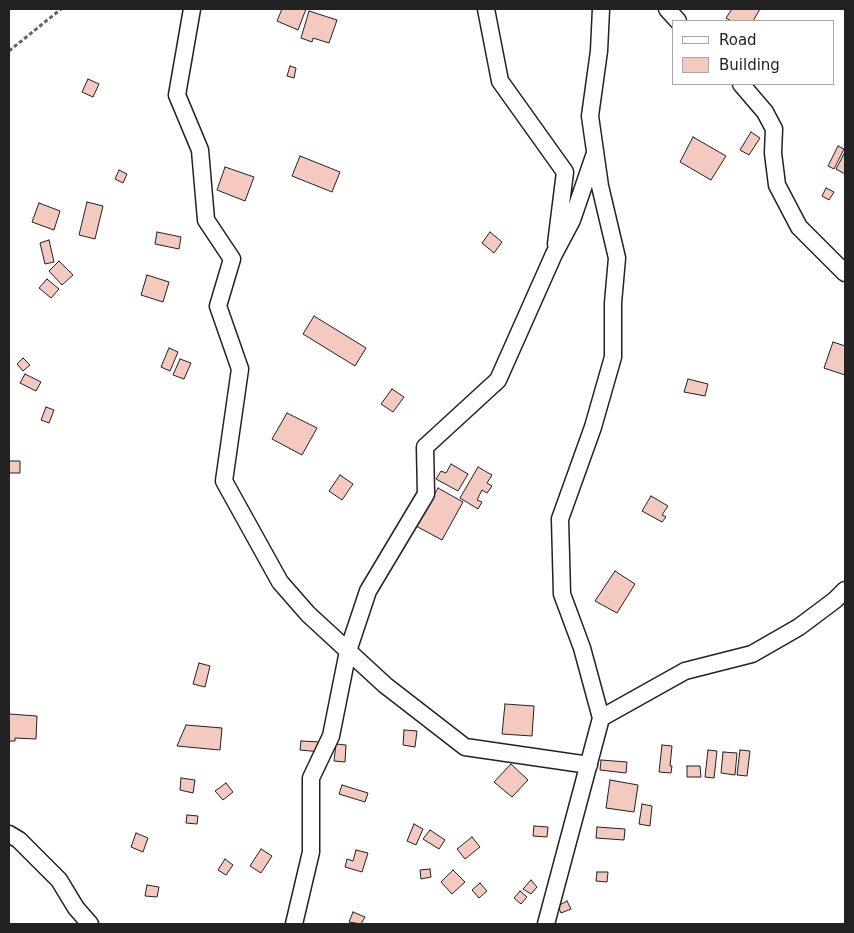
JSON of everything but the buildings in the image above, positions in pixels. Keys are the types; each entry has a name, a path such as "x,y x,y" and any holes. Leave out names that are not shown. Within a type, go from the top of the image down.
{"street":[{"path":"192,9 177,96 200,150 206,220 232,259 218,306 240,369 224,481 280,582 308,614 385,685 465,747 589,766"},
{"path":"486,9 500,81 565,172 554,254"},
{"path":"546,924 601,718 582,648 562,594 560,519 593,427 613,357 613,302 617,258 600,186 590,116 599,51 601,9"},
{"path":"667,9 677,20"},
{"path":"742,85 765,112 774,129 773,153 777,185 799,227 845,273"},
{"path":"294,924 311,852 311,778 331,736 348,651 368,591 426,494 425,447 498,380 554,254 572,220 595,152"},
{"path":"601,718 685,671 752,654 800,627 845,590"},
{"path":"9,834 19,840 59,880 76,908 90,924"}],"path":[{"path":"9,51 61,9"}]}
